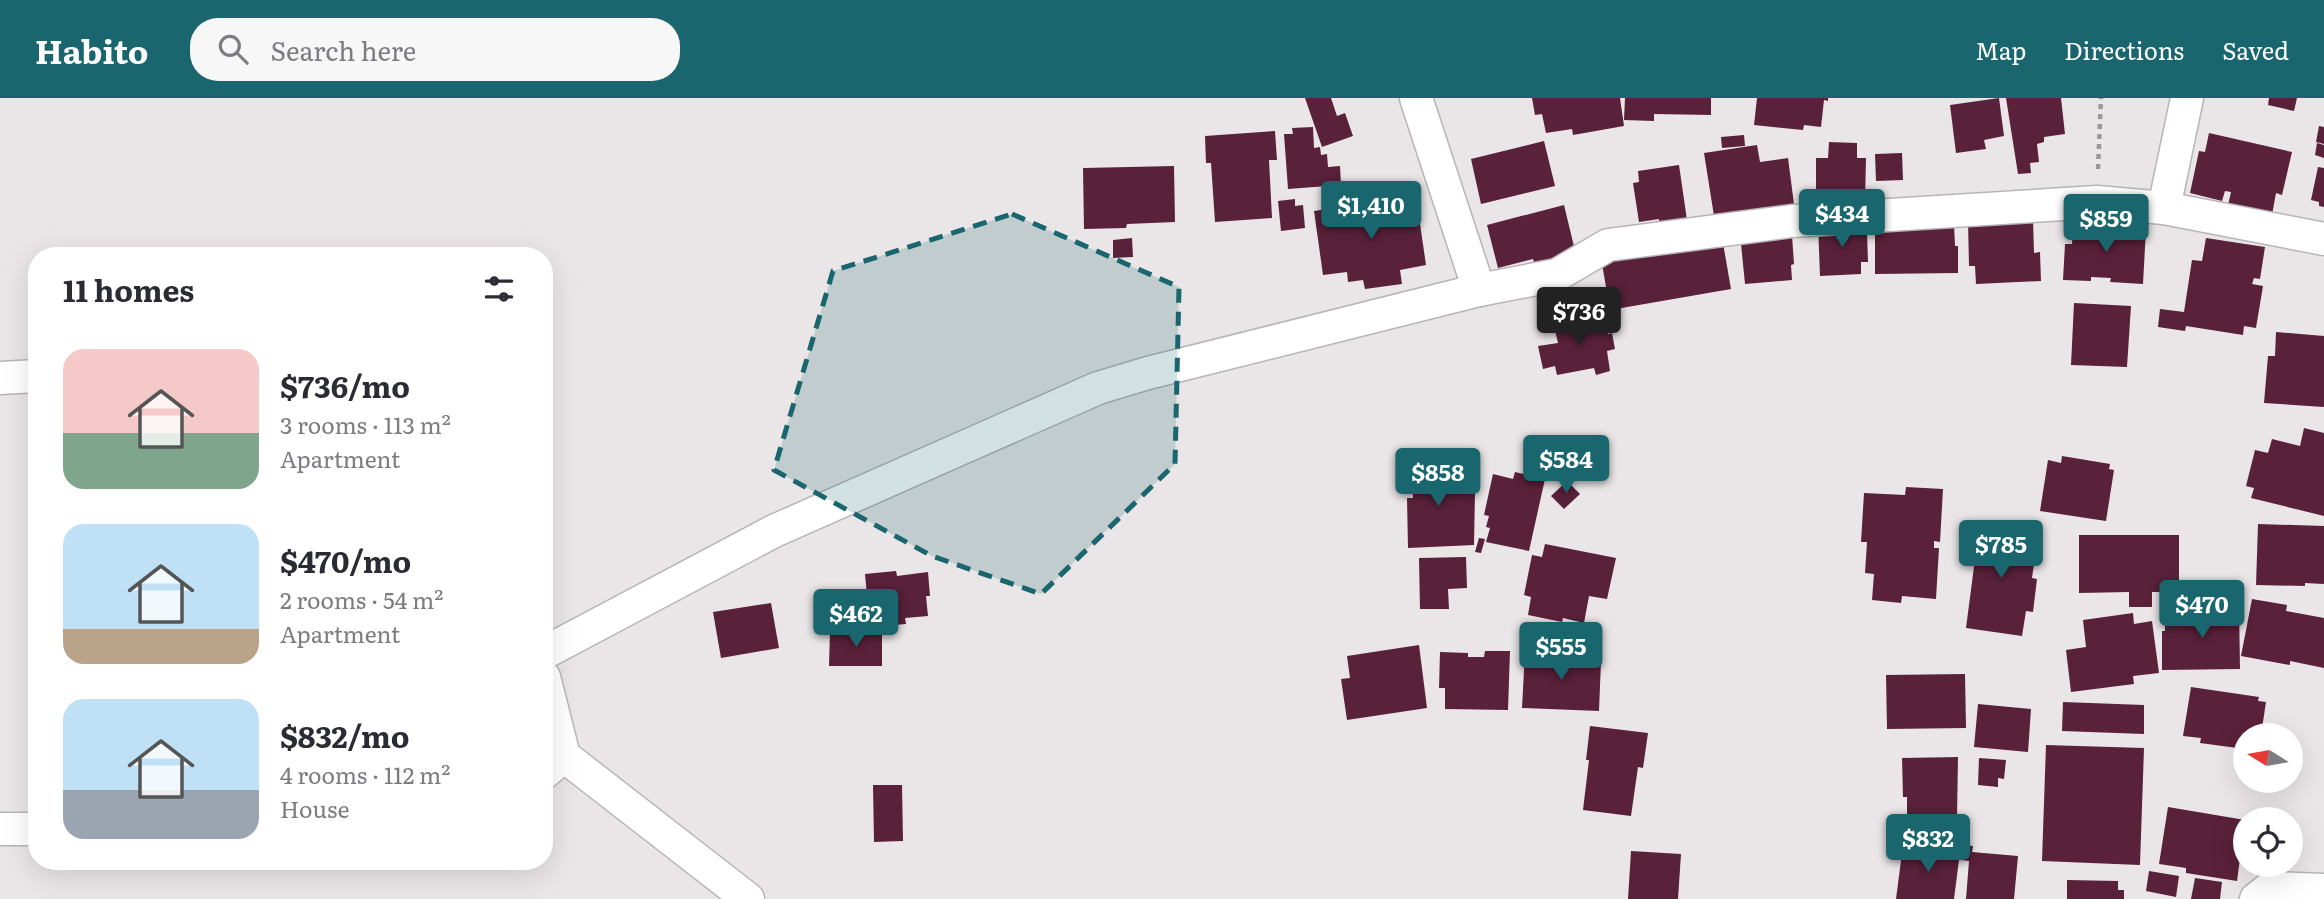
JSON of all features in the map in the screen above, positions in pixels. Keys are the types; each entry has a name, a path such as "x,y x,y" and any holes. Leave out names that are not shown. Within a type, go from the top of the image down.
{"street":[{"path":"1416,98 1479,290"},
{"path":"2164,208 2187,98"},
{"path":"553,648 774,531 1097,388 1479,290 1558,275 1608,246 1792,221 2097,202 2164,208 2324,239"},
{"path":"0,378 28,376"},
{"path":"554,764 748,899"},
{"path":"0,829 28,829"},
{"path":"2256,899 2270,888 2324,890"}],"path":[{"path":"2097,202 2101,98"}],"highlighted area":[{"path":"1012,214 1179,287 1175,464 1041,594 932,556 774,470 833,271"}],"building":[{"path":"1305,98 1331,98 1337,116 1345,113 1353,136 1322,147"},
{"path":"1532,98 1620,98 1624,126 1573,135 1572,129 1546,133 1542,114 1535,115"},
{"path":"1625,98 1711,98 1711,115 1654,114 1654,121 1624,120"},
{"path":"1757,98 1828,98 1828,101 1824,100 1821,127 1804,125 1803,130 1754,125"},
{"path":"1999,98 2004,136 1984,140 1986,149 1956,153 1950,105"},
{"path":"2006,98 2061,98 2065,134 2044,137 2044,142 2037,144 2039,162 2030,163 2031,173 2018,174"},
{"path":"2269,98 2297,98 2294,111 2268,105"},
{"path":"2319,126 2324,127 2324,144 2316,142"},
{"path":"1313,127 1314,148 1320,147 1321,155 1327,154 1328,167 1340,166 1341,185 1288,189 1284,134 1293,134 1292,128"},
{"path":"1275,131 1277,160 1269,160 1272,218 1215,222 1211,163 1206,163 1205,136"},
{"path":"2209,133 2292,152 2282,195 2276,193 2272,215 2228,205 2231,192 2225,191 2222,201 2190,193 2199,151 2205,152"},
{"path":"1744,135 1745,146 1722,148 1721,137"},
{"path":"1544,141 1555,186 1481,204 1471,159"},
{"path":"1829,142 1857,143 1857,158 1866,158 1865,201 1816,200 1816,158 1828,158"},
{"path":"2317,143 2324,145 2324,158 2315,155"},
{"path":"1757,145 1760,162 1788,158 1794,204 1714,216 1704,153"},
{"path":"1902,153 1903,180 1876,181 1875,154"},
{"path":"1679,165 1687,220 1659,224 1659,219 1639,222 1633,183 1639,182 1638,171"},
{"path":"1174,166 1175,222 1127,224 1126,228 1084,229 1083,168"},
{"path":"2318,167 2324,168 2324,207 2311,200"},
{"path":"1416,196 1426,265 1400,270 1402,284 1365,289 1363,280 1348,282 1347,272 1323,275 1314,211"},
{"path":"1295,199 1295,206 1303,205 1305,228 1281,231 1278,201"},
{"path":"1564,205 1577,259 1536,270 1533,259 1498,268 1487,225"},
{"path":"1875,219 1954,224 1955,246 1958,246 1958,273 1875,274"},
{"path":"2033,219 2034,253 2040,252 2041,281 1976,284 1975,266 1969,266 1968,221"},
{"path":"1860,222 1861,233 1867,232 1868,262 1861,262 1861,274 1820,276 1818,224"},
{"path":"2073,225 2146,229 2143,284 2110,282 2111,278 2091,277 2091,281 2063,280 2065,244 2072,244"},
{"path":"1792,235 1792,280 1745,284 1741,244 1766,241 1766,237"},
{"path":"1132,238 1133,257 1113,258 1113,240"},
{"path":"2206,238 2265,247 2260,279 2254,278 2252,284 2263,286 2256,328 2244,326 2243,335 2186,326 2185,331 2158,327 2160,309 2184,312 2192,260 2202,261"},
{"path":"1723,243 1731,289 1610,310 1601,258"},
{"path":"2074,303 2131,306 2127,367 2071,365"},
{"path":"1604,316 1608,334 1612,333 1615,349 1607,351 1610,371 1596,375 1594,368 1557,375 1555,366 1543,369 1538,346 1558,343 1554,326"},
{"path":"2276,332 2324,336 2324,407 2264,403 2268,356 2275,356"},
{"path":"2304,428 2324,433 2324,516 2251,498 2254,488 2246,486 2255,450 2268,453 2272,439 2300,446"},
{"path":"2062,456 2110,464 2109,469 2114,470 2106,521 2040,511 2048,460 2061,463"},
{"path":"1448,459 1450,493 1475,492 1474,545 1408,548 1407,498 1413,498 1411,460"},
{"path":"1515,472 1545,479 1529,551 1486,542 1490,528 1486,527 1489,516 1484,515 1493,474 1513,479"},
{"path":"1567,481 1580,494 1564,509 1551,496"},
{"path":"1906,487 1943,489 1940,542 1934,541 1934,548 1939,548 1936,599 1902,596 1901,603 1872,600 1874,574 1865,573 1867,542 1861,542 1864,493 1905,495"},
{"path":"2258,524 2324,526 2324,584 2256,585"},
{"path":"1970,526 2038,535 2032,578 2037,579 2033,612 2026,611 2022,636 1966,628 1975,559 1966,558"},
{"path":"2079,535 2179,535 2179,592 2152,592 2152,607 2129,607 2129,592 2079,593"},
{"path":"1479,538 1485,539 1481,553 1475,552"},
{"path":"1545,544 1616,558 1607,599 1589,596 1584,623 1563,618 1562,622 1528,615 1531,597 1524,595 1532,555 1542,557"},
{"path":"1466,557 1467,588 1448,589 1449,609 1420,609 1419,558"},
{"path":"896,571 897,576 928,572 928,616 905,618 906,624 870,627 865,574"},
{"path":"2252,599 2287,605 2286,611 2324,618 2324,668 2241,656"},
{"path":"771,603 779,648 721,658 713,612"},
{"path":"2239,606 2240,669 2162,670 2165,612 2213,611 2213,607"},
{"path":"2133,613 2134,624 2152,621 2159,673 2133,676 2134,684 2071,692 2066,650 2086,647 2083,620"},
{"path":"830,631 882,632 882,666 829,666"},
{"path":"1419,645 1427,708 1347,720 1341,679 1350,678 1347,656"},
{"path":"1485,651 1510,651 1508,710 1445,709 1445,688 1439,688 1440,652 1468,653 1468,657 1484,657"},
{"path":"1525,651 1579,653 1579,660 1601,661 1599,711 1522,708"},
{"path":"1965,674 1966,728 1887,729 1886,675"},
{"path":"2191,687 2259,697 2258,701 2266,702 2263,723 2233,723 2233,747 2200,743 2201,738 2183,736"},
{"path":"2063,702 2144,705 2144,734 2062,731"},
{"path":"1978,704 2031,709 2028,752 1974,747"},
{"path":"1590,726 1648,733 1643,768 1638,767 1631,816 1583,810"},
{"path":"2046,745 2144,748 2140,865 2042,861"},
{"path":"1958,757 1957,818 1941,818 1941,832 1907,832 1907,797 1903,797 1902,758"},
{"path":"1979,758 2006,760 2004,779 1998,778 1998,787 1978,785"},
{"path":"873,785 902,785 903,841 874,842"},
{"path":"2168,807 2233,818 2233,877 2238,877 2237,881 2186,873 2186,868 2159,864"},
{"path":"1903,845 1960,852 1954,899 1896,899"},
{"path":"1962,845 1973,846 1972,852 2018,856 2014,899 1966,899 1969,861 1961,860"},
{"path":"1631,851 1681,854 1678,899 1628,899"},
{"path":"2149,871 2179,876 2176,897 2146,891"},
{"path":"2195,878 2222,882 2220,899 2191,899"},
{"path":"2067,880 2118,881 2118,890 2124,890 2124,899 2067,899"}]}
